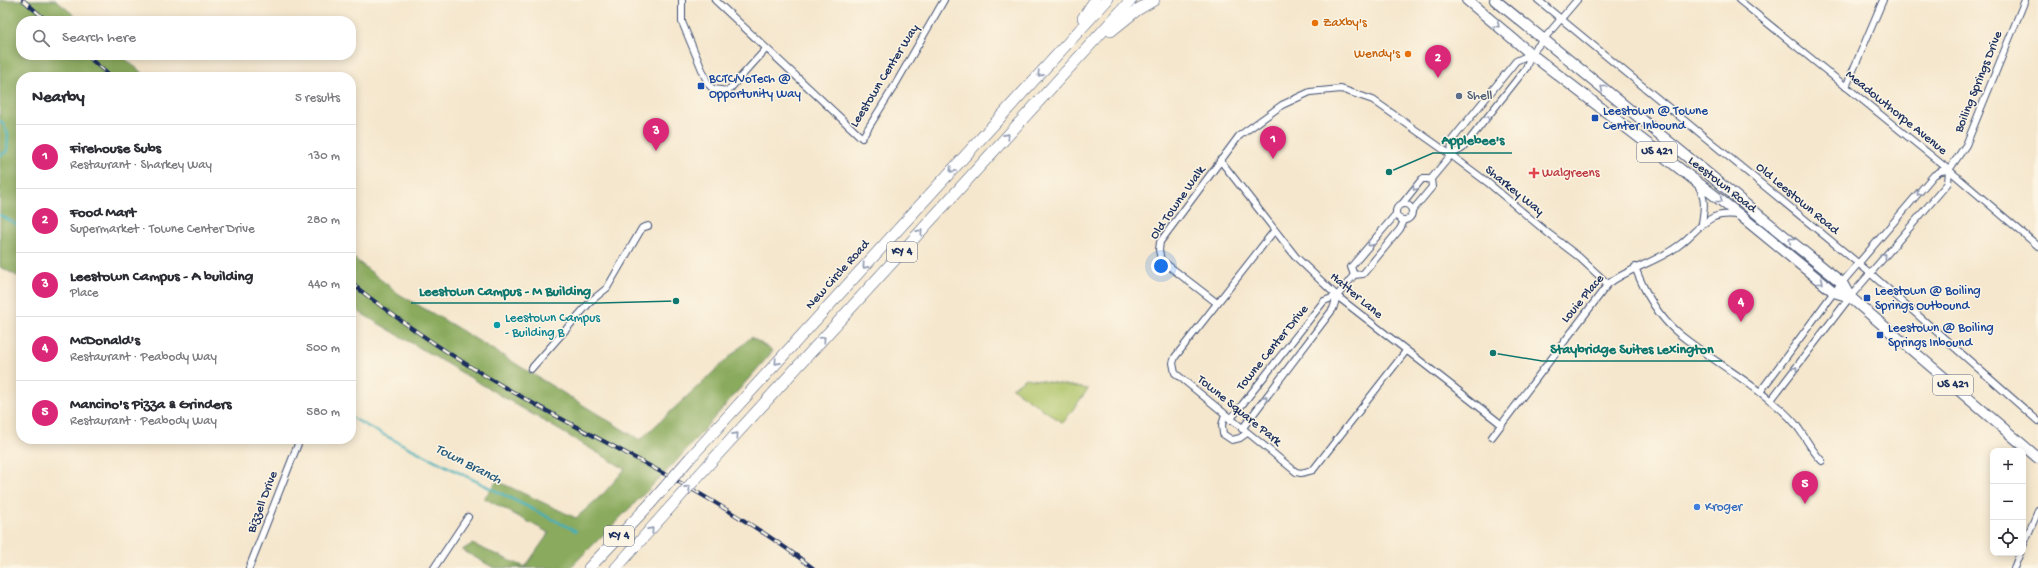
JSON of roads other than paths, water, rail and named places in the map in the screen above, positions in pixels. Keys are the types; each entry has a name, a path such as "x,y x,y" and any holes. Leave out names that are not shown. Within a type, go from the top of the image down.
{"highway":[{"path":"1066,45 1095,0"},
{"name":"New Circle Road","path":"589,568 650,504 690,458 1107,0"},
{"name":"KY 4","path":"616,568 1131,0"},
{"path":"1095,40 1154,0"}],"main road":[{"name":"Leestown Road","path":"1467,0 1531,54 1741,216 1834,292 1850,297"},
{"name":"Leestown Road","path":"1495,0 1543,41 1842,283 1850,297 2038,458"}],"street":[{"path":"682,0 682,22 708,84 713,89 728,90 766,48"},
{"name":"Leestown Center Way","path":"715,0 862,138 895,85 944,0"},
{"name":"Old Leestown Road","path":"1538,0 1870,273 2038,421"},
{"path":"1451,155 1452,140 1516,61 1531,54 1577,0"},
{"name":"Meadowthorpe Avenue","path":"1739,0 1746,2 1846,87 1949,170 2038,246"},
{"path":"1846,87 1883,0"},
{"name":"Boiling Springs Drive","path":"1771,400 1850,297 1946,187 1949,180 1949,170 1966,145 2025,0"},
{"path":"1431,179 1422,179 1402,204 1396,209 1396,214 1399,219 1404,221 1411,216 1412,211 1432,187 1431,179 1451,155 1463,148 1473,136 1526,68 1531,54"},
{"name":"Sharkey Way","path":"1220,160 1239,136 1282,105 1310,92 1340,89 1373,100 1451,155 1580,257 1608,284"},
{"name":"Hatter Lane","path":"1220,160 1274,231 1296,257 1337,296 1502,424"},
{"name":"Old Towne Walk","path":"1217,303 1161,260 1159,250 1160,242 1203,186 1220,160"},
{"path":"1760,392 1834,292 1934,175 1941,171 1949,170"},
{"path":"1698,184 1704,195 1705,208 1702,224"},
{"path":"1402,204 1410,206 1412,211"},
{"name":"Towne Center Drive","path":"1354,275 1351,267 1396,214"},
{"name":"Louie Place","path":"1492,437 1608,284 1621,274 1677,247 1702,224 1716,216 1729,214 1741,216"},
{"name":"Towne Center Drive","path":"1242,429 1333,309 1337,296 1354,275 1363,274 1400,229 1404,221"},
{"path":"531,369 591,301 606,288 642,228 648,226"},
{"name":"Towne Square Park","path":"1274,231 1175,357 1173,367 1175,373 1230,420 1296,472 1301,473 1313,470 1406,351"},
{"path":"1635,267 1642,285 1652,302 1677,332 1771,400 1798,428 1810,449 1822,461"},
{"name":"Towne Center Drive","path":"1230,420 1324,301 1337,296"},
{"path":"1225,415 1222,425 1223,434 1232,440 1240,438 1247,433"},
{"name":"Bizzell Drive","path":"249,568 298,444"},
{"path":"2026,539 2038,511"},
{"path":"434,568 468,517"},
{"path":"2014,568 2019,556"}],"waterway":[{"name":"Town Branch","path":"0,121 8,134 7,151 0,156"},
{"name":"Town Branch","path":"0,215 16,224"},
{"name":"Town Branch","path":"356,420 576,531"}],"railway":[{"path":"23,0 41,16"},
{"path":"92,60 105,72"},
{"path":"356,287 418,333 489,378 713,502 781,544 813,568"}],"place":[{"name":"Zaxby's","path":"1315,23"},
{"name":"Wendy's","path":"1408,54"},
{"name":"Food Mart","path":"1438,78"},
{"name":"BCTC/VoTech @ Opportunity Way","path":"701,86"},
{"name":"Shell","path":"1459,96"},
{"name":"Leestown @ Towne Center Inbound","path":"1595,118"},
{"name":"Leestown Campus - A building","path":"656,151"},
{"name":"Firehouse Subs","path":"1273,159"},
{"name":"Applebee's","path":"1389,172"},
{"name":"Walgreens","path":"1534,173"},
{"name":"Leestown @ Boiling Springs Outbound","path":"1867,298"},
{"name":"Leestown Campus - M Building","path":"676,301"},
{"name":"McDonald's","path":"1741,322"},
{"name":"Leestown Campus - Building B","path":"497,325"},
{"name":"Leestown @ Boiling Springs Inbound","path":"1880,335"},
{"name":"Staybridge Suites Lexington","path":"1493,353"},
{"name":"Mancino's Pizza & Grinders","path":"1805,504"},
{"name":"Kroger","path":"1697,507"}]}
